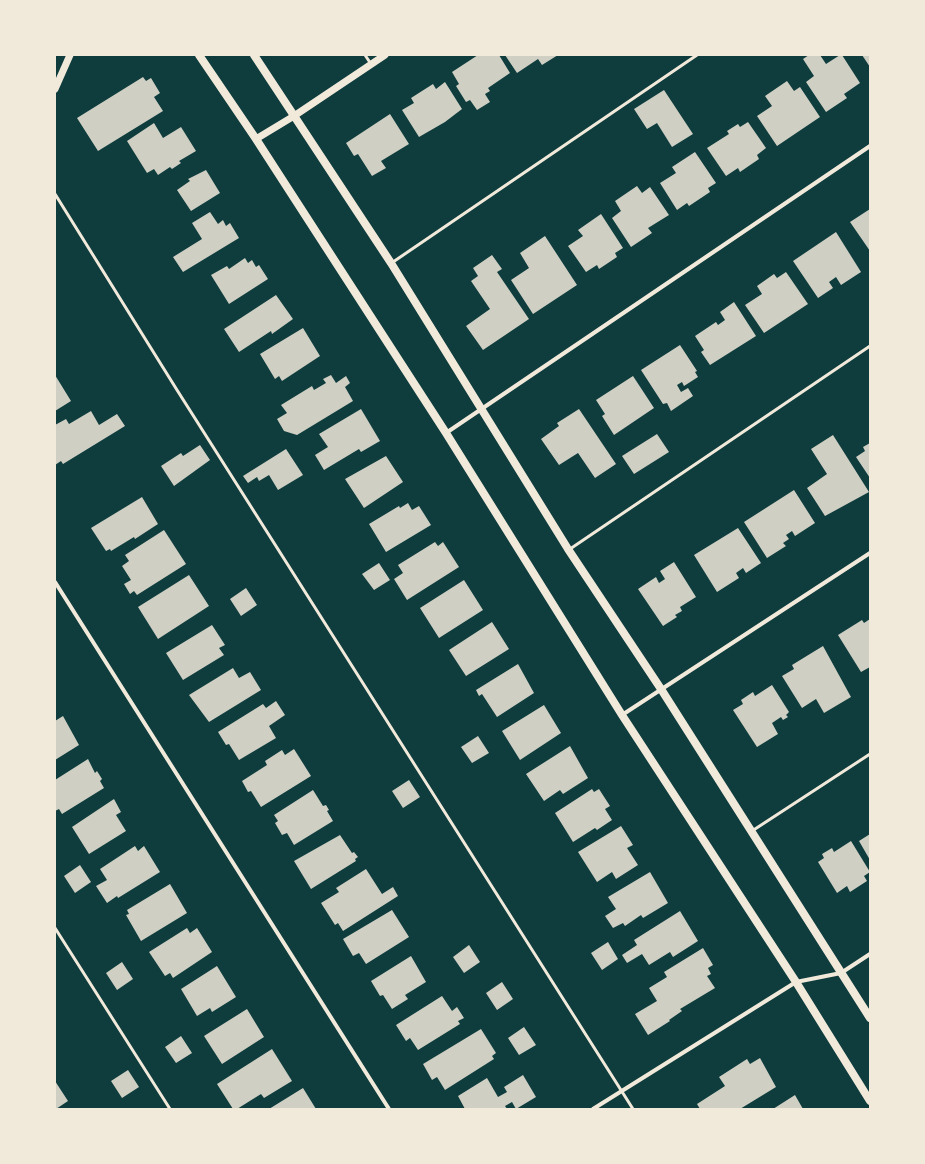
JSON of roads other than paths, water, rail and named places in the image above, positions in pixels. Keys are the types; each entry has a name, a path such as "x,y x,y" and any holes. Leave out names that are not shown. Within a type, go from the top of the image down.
{"main road":[{"path":"199,55 256,139 446,432 622,715 796,982 870,1101"},
{"path":"254,55 391,263 568,550 661,690 870,1018"}],"street":[{"path":"55,89 70,55"},
{"path":"256,139 294,116 385,55"},
{"path":"446,432 870,146"},
{"path":"622,715 870,553"},
{"path":"55,582 389,1109"},
{"path":"593,1109 796,982 842,973 870,954"}],"lane":[{"path":"365,55 371,64"},
{"path":"391,263 697,55"},
{"path":"55,194 176,390 633,1109"},
{"path":"568,550 870,346"},
{"path":"751,832 870,754"},
{"path":"55,928 170,1109"}]}
